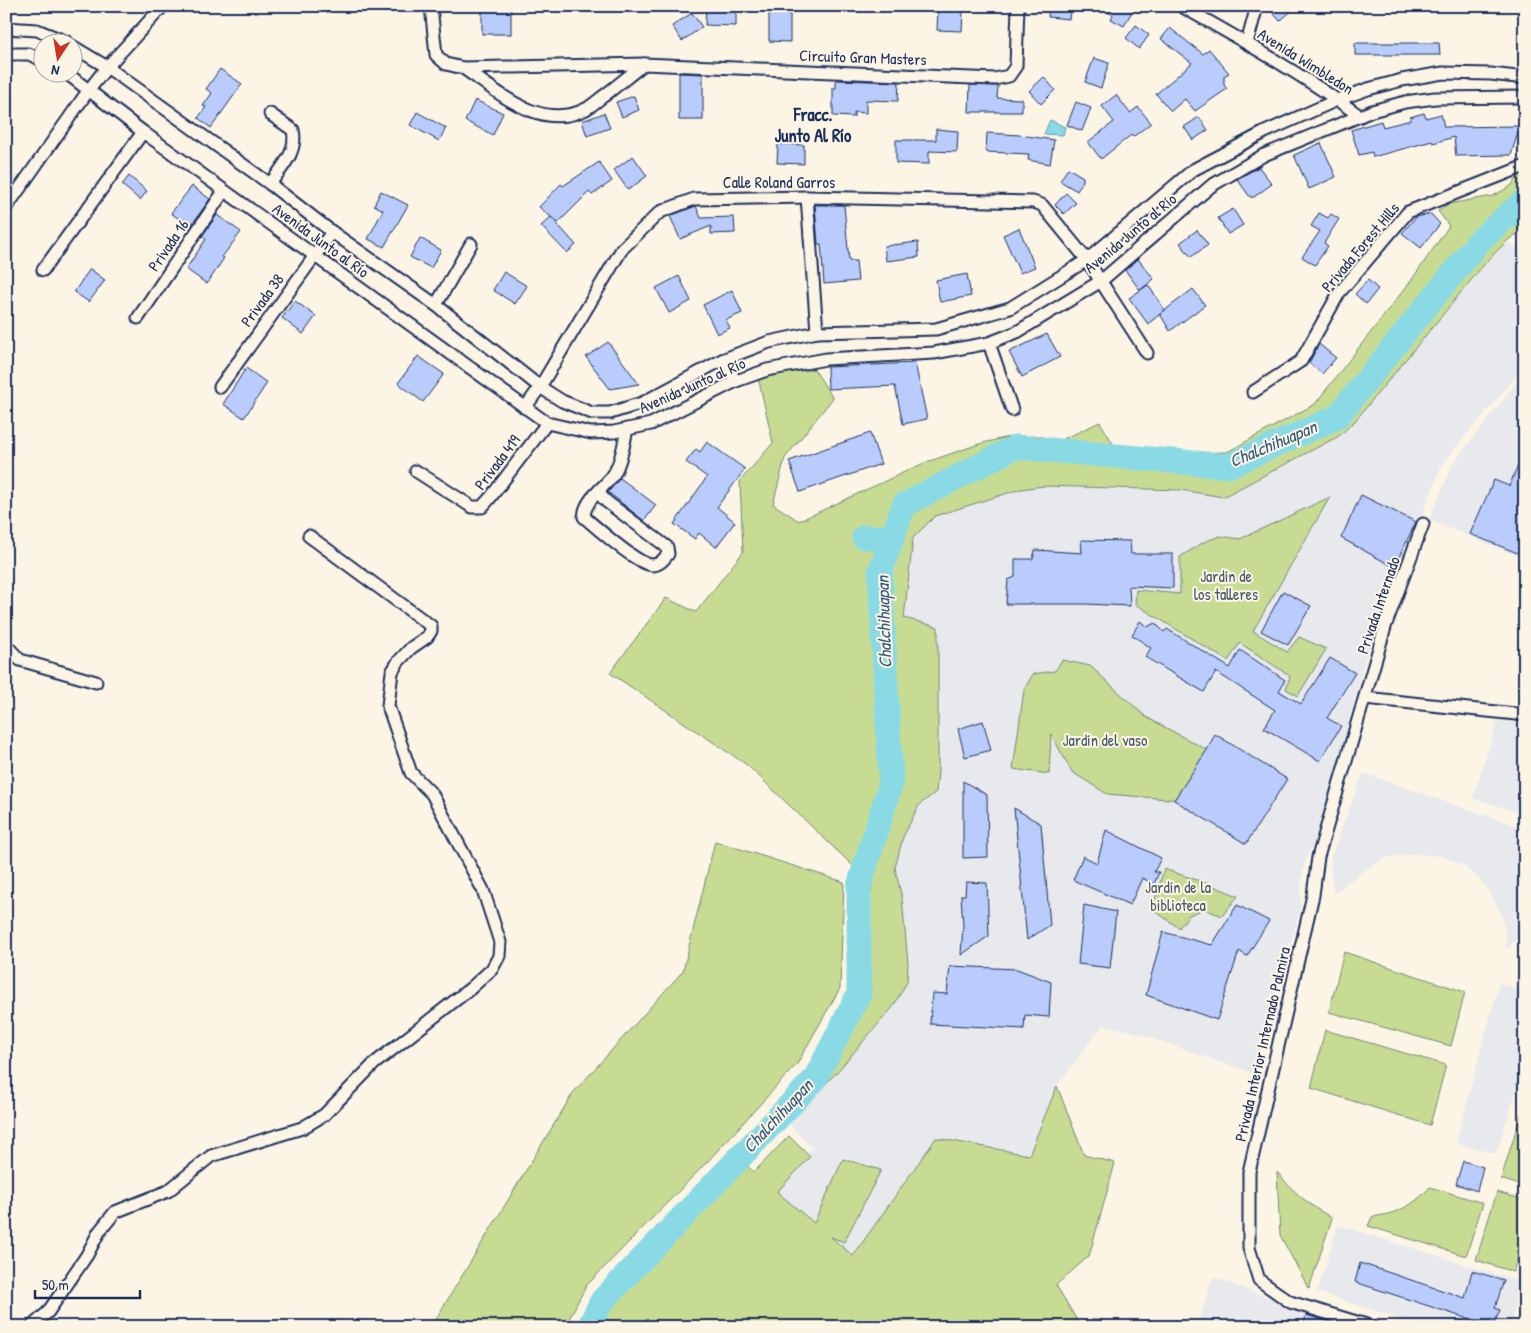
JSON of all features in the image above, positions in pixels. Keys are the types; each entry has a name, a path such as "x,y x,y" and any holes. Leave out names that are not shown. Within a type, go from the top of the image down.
{"street":[{"path":"6,208 88,91 107,67 163,6"},
{"name":"Circuito Gran Masters","path":"431,6 436,55 446,64 463,68 644,64 995,79 1009,76 1016,66 1018,6"},
{"name":"Avenida Wimbledon","path":"1181,6 1247,43 1360,116"},
{"path":"1247,43 1257,6"},
{"path":"6,28 42,32"},
{"name":"Avenida Junto al Río","path":"82,52 107,67 270,184 332,232 436,306 540,387 562,401 592,413 610,413 642,403 722,360 769,342 817,332 936,329 1010,308 1087,260 1192,170 1265,132 1337,100 1402,80 1443,73 1491,74 1525,78"},
{"path":"6,54 32,55"},
{"name":"Circuito Gran Masters","path":"463,68 514,102 535,113 556,116 573,114 588,108 644,64"},
{"path":"1402,80 1405,102"},
{"name":"Avenida Junto al Río","path":"77,82 143,132 524,408 547,423 591,433 614,432 651,424 736,381 767,370 826,359 934,353 989,343 1017,332 1102,281 1211,186 1264,155 1360,116 1405,102 1435,98 1525,97"},
{"path":"270,114 293,130 296,140 293,151 270,184"},
{"path":"43,270 143,132"},
{"name":"Privada Forest Hills","path":"1253,392 1300,361 1339,293 1408,212 1525,166"},
{"name":"Privada 16","path":"138,318 224,191"},
{"path":"807,197 817,332"},
{"name":"Calle Roland Garros","path":"524,408 540,387 622,248 660,212 694,199 807,197 1034,202 1042,205 1087,260 1148,353"},
{"name":"Privada 38","path":"220,387 332,232"},
{"path":"436,306 471,244"},
{"path":"989,343 1012,410"},
{"path":"722,360 736,381"},
{"name":"Privada 419","path":"416,471 472,507 482,507 547,423"},
{"path":"600,489 601,496 607,502 667,547 668,554 659,564 652,565 642,561 607,537 584,516 585,507 600,489 614,473 620,460 627,429"},
{"name":"Privada Internado","path":"1365,698 1386,624 1423,524"},
{"path":"31,1327 48,1312 87,1255 98,1232 115,1212 168,1192 211,1156 302,1128 324,1116 375,1063 471,988 492,968 499,956 500,942 483,890 432,794 411,773 388,706 392,672 398,662 411,648 427,636 431,631 431,626 309,536"},
{"path":"6,645 20,660 96,682"},
{"path":"1365,698 1525,715"},
{"name":"Privada Interior Internado Palmira","path":"1365,698 1318,857 1312,895 1249,1172 1249,1248 1259,1280 1290,1302 1373,1327"}],"shaded area":[{"path":"1507,241 1525,255 1525,367 1443,462 1365,660 1322,828 1308,854 1302,875 1300,911 1252,1073 1134,1032 1103,1025 1057,1086 1029,1155 936,1138 853,1256 771,1187 812,1148 789,1124 893,1007 902,898 895,868 903,837 919,805 936,792 938,772 938,627 904,618 913,538 935,516 1021,489 1044,486 1181,490 1223,497 1339,436 1355,421 1487,261"},
{"path":"1525,371 1525,559 1429,520 1453,464"},
{"path":"1498,720 1525,724 1525,815 1473,798"},
{"path":"1363,773 1525,829 1525,929 1506,950 1506,936 1500,911 1485,885 1464,866 1443,856 1411,854 1385,858 1359,874 1333,894 1330,859"},
{"path":"1499,983 1525,992 1525,1065 1496,1154 1456,1143"},
{"path":"1338,1225 1522,1282 1509,1327 1425,1327 1317,1292"},
{"path":"1213,1277 1288,1305 1356,1327 1182,1327 1185,1319 1199,1320"}],"green space":[{"path":"1525,166 1525,228 1507,241 1487,261 1355,421 1339,436 1223,497 1181,490 1044,486 1021,489 935,516 913,538 904,618 938,627 938,772 936,792 919,805 903,837 895,868 902,898 908,964 907,982 893,1007 837,1072 747,1166 754,1172 789,1136 810,1157 777,1192 814,1223 843,1159 881,1170 844,1242 831,1237 853,1256 936,1138 1029,1155 1057,1086 1084,1155 1115,1163 1089,1256 1056,1285 1081,1327 592,1327 591,1323 605,1298 630,1269 774,1117 847,1011 863,976 868,954 869,905 872,884 747,765 610,673 666,598 696,612 743,552 740,481 773,443 758,377 814,369 833,398 785,458 773,504 799,521 924,463 979,444 1008,437 1038,436 1059,441 1100,422 1115,447 1154,454 1227,452 1315,404 1413,278 1449,226 1438,211 1448,204 1493,196 1511,186"},
{"name":"Jardín de los talleres","path":"1330,497 1253,631 1287,652 1299,637 1326,649 1298,696 1286,689 1290,676 1240,643 1228,661 1135,604 1136,590 1180,594 1180,557 1204,542 1220,536 1240,539"},
{"name":"Jardín del vaso","path":"1062,660 1090,666 1146,717 1207,750 1230,804 1107,794 1072,772 1051,734 1049,774 1013,769 1024,690 1033,674 1055,671"},
{"path":"715,841 844,882 840,988 797,1064 708,1161 586,1286 569,1319 570,1327 431,1327 573,1093 683,971"},
{"name":"Jardín de la biblioteca","path":"1164,869 1238,896 1222,916 1204,909 1189,915 1179,928 1152,909"},
{"path":"1344,952 1465,992 1451,1046 1329,1012"},
{"path":"1325,1030 1446,1065 1430,1125 1311,1088"},
{"path":"1522,1111 1525,1112 1525,1187 1501,1179"},
{"path":"1277,1172 1302,1198 1332,1218 1309,1289 1280,1235"},
{"path":"1430,1187 1483,1203 1466,1256 1368,1226 1372,1217 1404,1208 1417,1200"},
{"path":"1497,1192 1525,1200 1525,1237 1513,1272 1476,1260"}],"water":[{"path":"1050,120 1065,127 1063,135 1044,134"}],"building":[{"path":"482,6 511,6 511,34 482,34"},
{"path":"706,6 736,6 736,26 705,25"},
{"path":"1049,6 1071,6 1069,19 1048,17"},
{"path":"1094,6 1135,6 1124,26 1111,19 1113,15"},
{"path":"1267,6 1297,6 1280,21"},
{"path":"938,8 963,10 962,31 937,30"},
{"path":"692,13 702,27 682,41 672,26"},
{"path":"769,14 790,14 790,42 769,41"},
{"path":"1136,25 1149,35 1139,49 1126,38"},
{"path":"1170,28 1203,54 1209,49 1229,73 1224,76 1224,85 1227,89 1195,111 1185,99 1171,111 1156,94 1192,63 1161,39"},
{"path":"1355,43 1439,43 1440,55 1355,55"},
{"path":"1094,58 1109,63 1101,88 1085,82"},
{"path":"220,69 242,84 211,128 198,118 206,107 203,106 212,93 206,89"},
{"path":"679,73 703,74 703,120 679,120"},
{"path":"1044,77 1055,90 1041,104 1029,91"},
{"path":"836,80 899,82 898,101 866,100 866,113 854,112 854,117 833,116 833,88 836,88"},
{"path":"970,85 998,86 997,98 1022,99 1022,112 969,112"},
{"path":"1116,95 1130,113 1138,107 1151,123 1133,137 1131,135 1101,159 1088,142 1114,122 1102,106"},
{"path":"634,96 639,110 622,117 616,102"},
{"path":"475,100 503,113 493,135 465,121"},
{"path":"1076,102 1091,108 1082,131 1067,125"},
{"path":"417,112 446,128 439,141 410,125"},
{"path":"604,113 610,128 587,136 582,121"},
{"path":"1424,113 1426,118 1441,114 1444,127 1520,126 1511,155 1456,156 1454,137 1373,157 1372,152 1359,155 1351,130 1381,121 1383,127 1411,120 1410,117"},
{"path":"1199,117 1208,130 1193,140 1184,127"},
{"path":"936,129 958,131 957,152 929,151 929,164 896,163 896,140 936,140"},
{"path":"987,133 1054,140 1050,164 1028,160 1029,154 986,152"},
{"path":"1321,143 1336,177 1309,189 1294,155"},
{"path":"778,144 804,145 804,164 777,163"},
{"path":"633,156 647,176 628,190 614,170"},
{"path":"599,162 612,181 592,195 589,192 558,223 539,207 561,184 563,186"},
{"path":"1259,167 1272,184 1254,197 1250,197 1237,179"},
{"path":"1068,168 1083,177 1083,181 1077,191 1060,181"},
{"path":"129,176 147,191 140,200 122,185"},
{"path":"192,186 210,199 190,227 171,213"},
{"path":"381,191 408,205 384,247 368,239 383,210 374,205"},
{"path":"1066,193 1076,203 1064,214 1055,205"},
{"path":"815,205 844,205 849,261 856,261 858,281 824,284 821,244 818,244"},
{"path":"696,206 701,218 734,217 735,233 711,234 711,226 680,239 670,216"},
{"path":"1233,209 1243,225 1228,234 1218,218"},
{"path":"1319,213 1328,218 1331,214 1339,219 1324,243 1328,246 1315,265 1302,257 1320,231 1311,226"},
{"path":"1431,214 1440,224 1421,248 1402,233 1416,217"},
{"path":"217,215 241,232 222,257 224,258 207,284 186,269 206,239 202,236"},
{"path":"551,217 576,245 567,253 541,226"},
{"path":"1019,228 1035,267 1020,273 1003,235"},
{"path":"1197,230 1208,245 1191,257 1180,243"},
{"path":"420,238 441,250 431,268 410,257"},
{"path":"918,242 919,257 886,261 884,246"},
{"path":"1138,259 1154,279 1140,290 1125,270"},
{"path":"90,269 105,280 89,302 74,292"},
{"path":"504,272 527,286 515,304 493,290"},
{"path":"967,274 971,296 940,302 936,280"},
{"path":"679,276 691,301 669,313 656,288"},
{"path":"1368,280 1378,289 1366,304 1355,294"},
{"path":"1148,285 1165,310 1148,324 1129,298"},
{"path":"1193,289 1205,305 1170,331 1160,314"},
{"path":"732,290 742,313 726,320 730,328 717,334 703,305"},
{"path":"295,301 316,316 303,334 282,318"},
{"path":"1047,334 1060,357 1022,377 1009,352"},
{"path":"608,342 639,384 610,389 586,357"},
{"path":"1319,344 1336,358 1322,374 1309,363"},
{"path":"418,356 444,374 423,402 398,383"},
{"path":"915,363 927,419 903,424 895,386 828,389 827,367"},
{"path":"246,368 267,383 244,418 223,404"},
{"path":"870,433 881,464 800,492 789,461"},
{"path":"707,442 745,469 717,507 735,522 716,547 699,533 695,539 674,524 707,477 686,462 696,449 700,452"},
{"path":"1525,449 1525,556 1470,534 1494,480 1509,486"},
{"path":"620,478 656,505 644,521 608,492"},
{"path":"1361,495 1416,522 1394,567 1341,538"},
{"path":"1081,540 1130,541 1131,554 1173,554 1173,588 1129,586 1130,606 1006,604 1008,580 1015,577 1015,559 1033,559 1035,550 1082,553"},
{"path":"1283,591 1311,606 1288,645 1261,631"},
{"path":"1140,621 1147,627 1155,623 1164,632 1167,629 1230,668 1240,650 1285,680 1279,691 1301,704 1330,658 1355,673 1327,718 1341,726 1320,761 1264,728 1275,710 1216,672 1204,692 1145,657 1151,648 1132,635"},
{"path":"983,721 991,750 965,757 958,729"},
{"path":"1215,734 1287,779 1246,844 1174,800 1207,750"},
{"path":"963,781 987,795 988,857 963,858"},
{"path":"1014,808 1041,824 1050,925 1027,940"},
{"path":"1106,830 1161,858 1154,872 1159,872 1154,884 1142,878 1130,905 1073,880 1083,856 1097,863"},
{"path":"966,882 987,883 989,936 961,955 963,925 961,895 965,895"},
{"path":"1084,905 1116,912 1110,968 1078,964"},
{"path":"1237,905 1269,921 1247,956 1239,951 1217,1020 1146,995 1163,932 1212,945"},
{"path":"950,966 1017,969 1051,982 1049,1017 1025,1015 1024,1029 930,1024 932,993 947,994"},
{"path":"1463,1161 1483,1167 1477,1191 1456,1184"},
{"path":"1360,1263 1465,1298 1472,1271 1504,1280 1495,1308 1500,1310 1493,1327 1355,1282"},
{"path":"1306,1315 1346,1327 1303,1327"}],"waterway":[{"name":"Chalchihuapan","path":"592,1327 591,1323 602,1301 815,1079 859,994 859,886 891,783 880,572 904,505 1015,447 1228,466 1337,417 1480,240 1525,200"},
{"path":"864,537 892,538"}],"district":[{"name":"Fracc. Junto Al Río","path":"813,125"}]}
